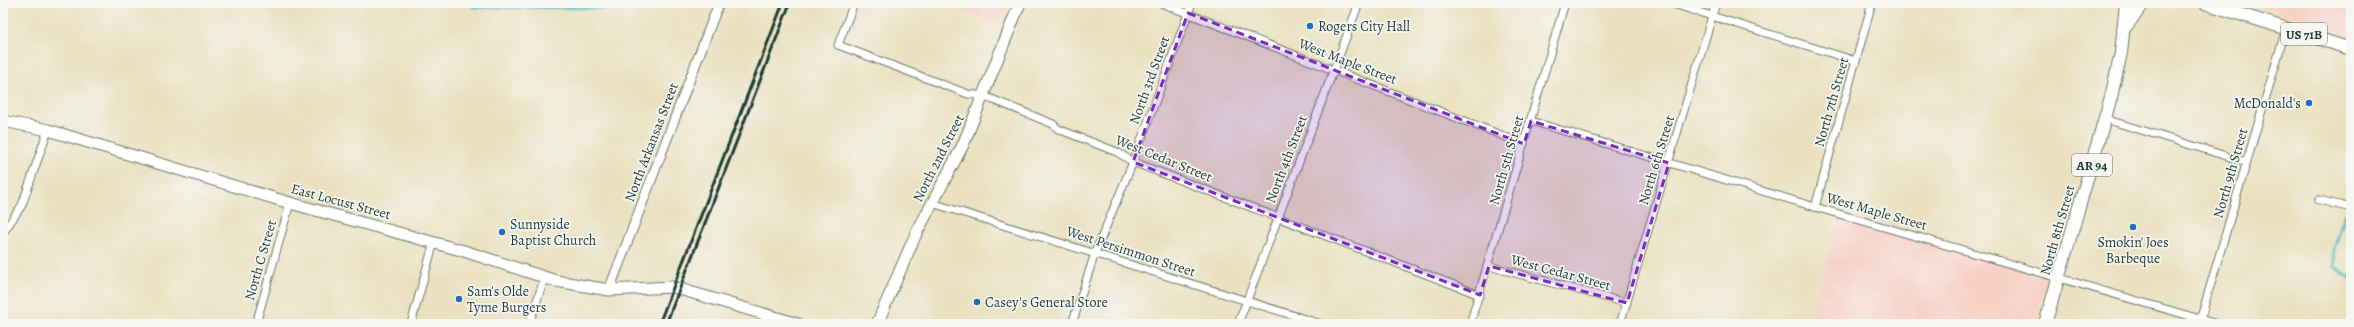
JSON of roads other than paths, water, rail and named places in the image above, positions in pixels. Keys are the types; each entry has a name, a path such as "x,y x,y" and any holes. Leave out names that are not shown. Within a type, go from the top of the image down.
{"main road":[{"name":"North 2nd Street","path":"877,324 915,236 963,145 984,96 1020,3"},
{"name":"North 8th Street","path":"2045,324 2105,119 2120,53 2126,3"},
{"name":"AR 94","path":"2123,31 2144,3"},
{"name":"US 71B","path":"2205,3 2351,49"},
{"name":"US 71B","path":"2233,3 2256,19"},
{"name":"East Locust Street","path":"3,121 48,130 290,203 434,242 580,287 609,290 673,287 798,324"}],"street":[{"name":"North Arkansas Street","path":"609,290 718,3"},
{"name":"West Cedar Street","path":"854,3 838,45 968,94 984,96 1053,124 1058,129 1117,152 1133,162 1278,216 1480,295"},
{"name":"West Maple Street","path":"1161,3 1524,144"},
{"name":"North 3rd Street","path":"1072,324 1095,253 1133,162 1192,3"},
{"name":"North 4th Street","path":"1238,324 1245,301 1359,3"},
{"name":"North 5th Street","path":"1470,324 1489,266 1565,3"},
{"path":"1670,3 1856,61"},
{"name":"North 6th Street","path":"1620,324 1716,3"},
{"name":"North 7th Street","path":"1815,207 1872,3"},
{"name":"North 9th Street","path":"2200,322 2286,29"},
{"path":"2105,119 2246,162"},
{"name":"West Maple Street","path":"1531,121 1815,207 2059,277 2200,322 2217,324"},
{"path":"3,233 22,205 48,130"},
{"path":"2319,200 2351,208"},
{"name":"North C Street","path":"256,324 290,203"},
{"name":"West Persimmon Street","path":"932,203 1321,324"},
{"path":"411,324 434,242"},
{"name":"West Cedar Street","path":"1489,266 1626,303"},
{"path":"529,324 545,277"}],"waterway":[{"path":"467,3 474,7 627,8"},
{"path":"2345,214 2334,250 2335,267 2351,278"}],"railway":[{"path":"659,324 783,3"},
{"path":"666,324 790,3"}],"place":[{"name":"Rogers City Hall","path":"1310,26"},
{"name":"McDonald's","path":"2309,103"},
{"name":"Smokin' Joes Barbeque","path":"2133,227"},
{"name":"Sunnyside Baptist Church","path":"502,232"},
{"name":"Sam's Olde Tyme Burgers","path":"459,299"},
{"name":"Casey's General Store","path":"977,302"}]}
